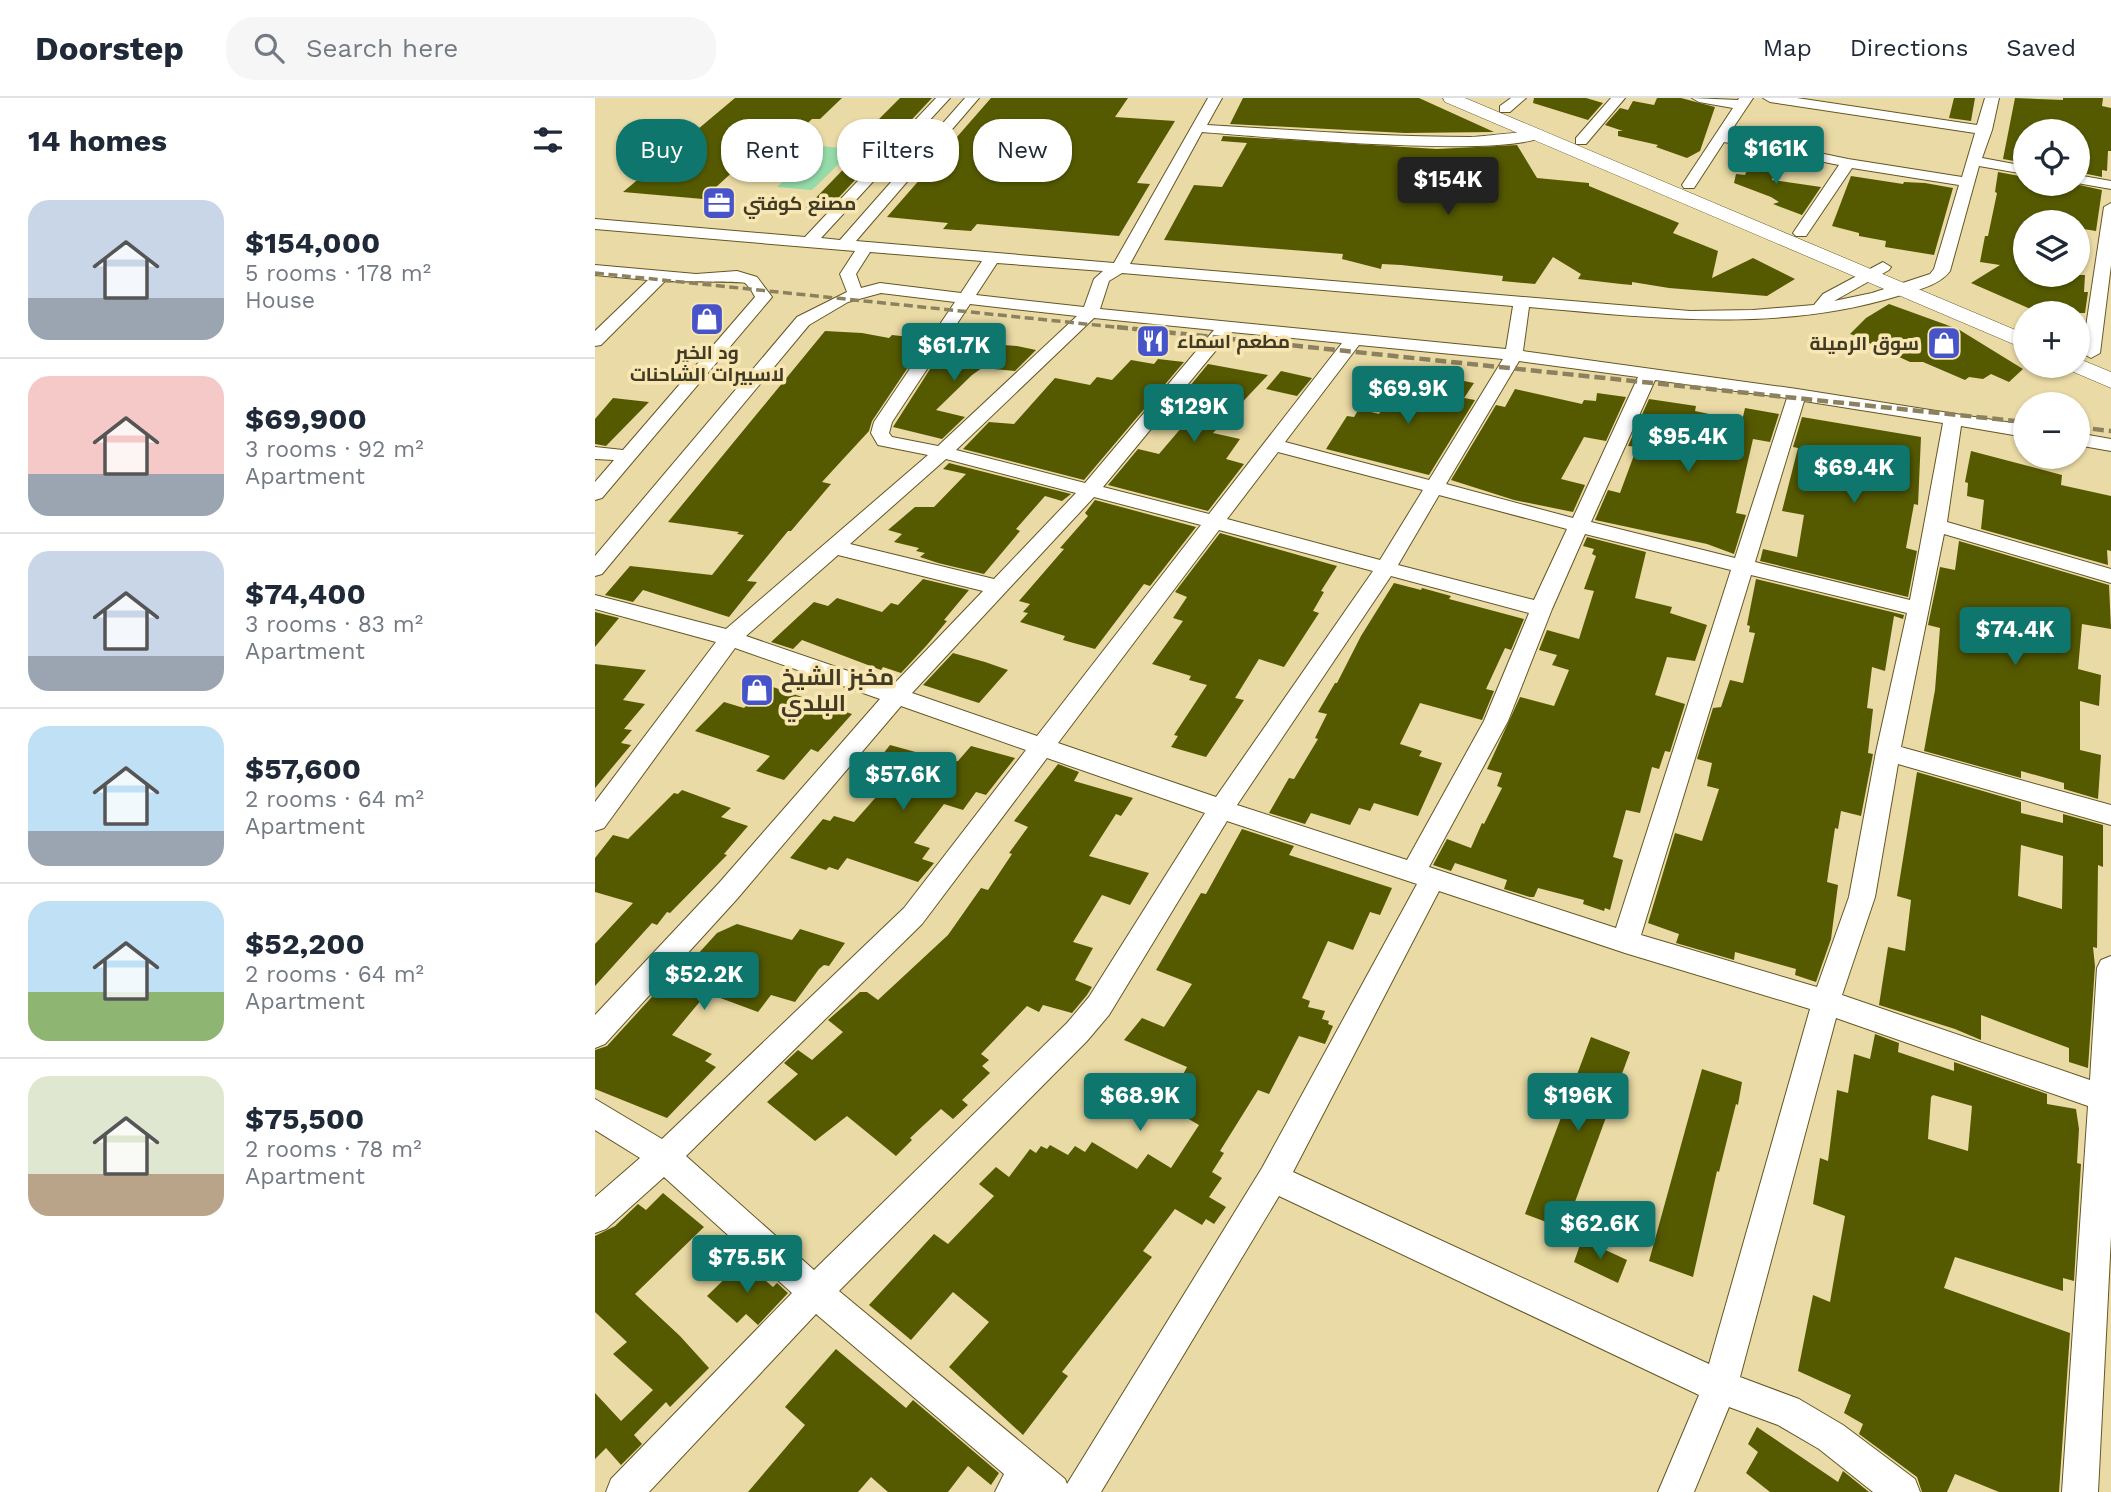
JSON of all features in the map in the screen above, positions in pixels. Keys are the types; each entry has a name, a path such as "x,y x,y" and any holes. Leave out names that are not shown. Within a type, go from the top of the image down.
{"main road":[{"path":"1451,98 1876,271 2013,336"},
{"path":"1478,98 1512,104 1581,141 1689,185 1805,241 1826,267 1840,291"},
{"path":"1912,287 2013,322"},
{"path":"2090,358 2111,381"}],"street":[{"path":"924,119 943,98"},
{"path":"954,119 972,98"},
{"path":"595,821 730,638 944,451 1090,313 1102,279 1120,267 1215,98"},
{"path":"1581,141 1618,98"},
{"path":"1689,185 1743,101 1699,98"},
{"path":"1770,98 1865,105 1985,130"},
{"path":"595,223 1691,316 1749,317 1795,314 1820,308 1847,306 1912,287 1936,277 1942,271 1966,182 1985,130 1992,98"},
{"path":"932,110 960,111"},
{"path":"1197,128 1390,141 1493,141 1538,135"},
{"path":"1722,137 1848,163 1966,182"},
{"path":"1975,161 2013,168"},
{"path":"1805,241 1848,163"},
{"path":"2090,181 2111,185"},
{"path":"809,242 865,182"},
{"path":"844,244 899,182"},
{"path":"2090,350 2111,209"},
{"path":"720,276 760,238"},
{"path":"856,294 847,281 847,272 867,246"},
{"path":"993,257 883,422 880,433 885,441 944,451 1217,521 1385,569 1541,609"},
{"path":"595,270 696,279 737,276 751,280 764,297 595,494"},
{"path":"1820,308 1829,297 1876,271"},
{"path":"595,341 661,276"},
{"path":"595,569 803,321 815,312 856,294 880,288 1090,313 1514,355 1797,394 2013,429"},
{"path":"624,1492 815,1292 1077,1032 1099,1006 1221,809 1385,569 1514,355 1522,302"},
{"path":"595,1035 728,891 897,695 1090,490 1227,326"},
{"path":"595,1218 664,1157 913,916 1355,338"},
{"path":"1081,1492 1273,1178 1424,874 1496,721 1541,609 1649,373"},
{"path":"1625,942 1797,394"},
{"path":"1676,1492 1720,1387 1826,1002 1863,897 1888,752 1936,525 1953,420"},
{"path":"2090,441 2111,445"},
{"path":"1275,445 1579,526 1917,609"},
{"path":"595,453 629,456"},
{"path":"1936,525 2111,576"},
{"path":"832,547 997,587"},
{"path":"595,602 730,638 1044,745 1221,809 1625,942 1826,1002 2103,1098"},
{"path":"1888,752 2111,815"},
{"path":"2080,1492 2105,1185 2103,1098 2111,968"},
{"path":"595,1114 664,1157 1030,1486"},
{"path":"1273,1178 1720,1387 1787,1411 1831,1437 1902,1492"}],"green space":[{"path":"823,146 837,148 837,166 823,179"},
{"path":"782,182 820,182 812,190 777,187"}],"building":[{"path":"735,98 842,98 820,119 721,119 722,182 703,199 623,192 635,182 707,182 707,122"},
{"path":"900,98 932,98 912,119 879,119"},
{"path":"991,98 1128,98 1115,117 1175,121 1137,183 1150,184 1119,236 977,224 971,231 943,229 948,223 887,217 918,182 959,182 959,135"},
{"path":"1243,98 1419,98 1494,132 1405,133 1230,124"},
{"path":"1534,98 1586,98 1603,103 1588,120 1533,103"},
{"path":"1657,98 1681,98 1715,107 1700,151 1687,158 1656,147 1658,145 1618,136 1618,131 1623,131 1605,125 1620,108 1628,110 1633,101 1654,105"},
{"path":"1954,98 1975,98 1971,121 1949,118"},
{"path":"2015,98 2103,98 2102,106 2111,108 2111,151 2108,151 2107,171 2102,170 2102,177 2090,175 2090,119 2013,119 2013,161 2003,159"},
{"path":"1223,136 1437,149 1517,145 1537,178 1589,183 1589,186 1679,223 1673,233 1718,251 1712,278 1753,258 1795,279 1767,296 1669,288 1632,282 1632,285 1578,279 1581,274 1553,257 1535,284 1502,281 1503,276 1401,265 1382,264 1381,269 1342,259 1343,254 1164,240 1194,185 1222,187 1247,143 1221,141"},
{"path":"1752,157 1780,160 1772,180 1821,187 1802,215 1773,204 1779,202 1771,197 1734,183 1736,174 1745,175"},
{"path":"1998,172 2013,175 2013,196 2090,196 2090,187 2102,190 2096,231 2090,230 2090,210 2013,210 2013,287 2084,287 2084,292 2088,292 2087,301 2013,301 1971,283 2000,265 1980,262 1985,236 1988,236 1997,193"},
{"path":"837,176 837,182 853,182 827,210 806,208"},
{"path":"1851,176 1953,188 1934,255 1885,247 1886,241 1859,236 1859,233 1832,226"},
{"path":"1889,304 1958,329 2013,363 2013,378 2009,382 1991,374 1983,379 1969,377 1965,380 1923,362 1910,362 1867,342 1868,340 1850,334 1866,318"},
{"path":"825,331 927,339 872,421 869,431 822,482 831,484 747,581 757,582 729,617 643,590 633,602 605,595 630,566 712,575 744,535 737,534 739,532 668,522"},
{"path":"948,341 1036,350 1015,371 982,368 972,375 936,410 965,417 942,439 893,427"},
{"path":"1158,359 1184,362 1084,480 963,449 989,422 1014,424 1055,378 1090,385 1097,377 1112,380 1131,360 1154,364"},
{"path":"1208,364 1268,375 1213,433 1240,439 1226,459 1244,464 1208,511 1108,485 1138,449 1159,454 1188,420 1166,415"},
{"path":"1281,371 1312,378 1297,396 1266,389"},
{"path":"1434,375 1474,383 1464,398 1475,400 1429,475 1326,449 1347,416 1354,417 1359,409 1379,414 1396,385 1420,390"},
{"path":"1515,389 1582,404 1584,400 1596,401 1597,393 1626,397 1606,441 1584,437 1561,479 1585,485 1573,512 1514,500 1451,480 1496,405 1505,407"},
{"path":"613,398 649,402 606,446 595,444 595,419"},
{"path":"1649,399 1696,406 1695,411 1742,421 1745,408 1779,414 1770,442 1753,439 1736,513 1746,515 1734,554 1707,544 1595,520 1608,490 1620,493 1637,447 1628,446"},
{"path":"1802,417 1921,437 1918,505 1914,504 1906,548 1917,551 1908,597 1760,561 1763,549 1797,557 1804,515 1782,511 1798,448 1793,447"},
{"path":"1971,451 2013,462 2013,469 2039,469 2062,475 2061,485 2111,496 2111,551 2107,550 2108,565 1981,529 1984,500 1967,496 1968,483 1965,482"},
{"path":"949,463 1071,494 1062,501 1045,496 1016,529 1020,531 984,574 938,563 920,557 925,553 916,551 919,548 894,542 902,534 888,530 915,507 934,507 966,474 943,469"},
{"path":"1095,500 1196,527 1150,586 1144,584 1095,649 1063,640 1065,636 1020,622 1028,613 1023,612 1030,604 1019,601 1064,549 1060,548 1088,516 1085,513"},
{"path":"1220,533 1337,566 1321,591 1324,592 1313,611 1319,613 1284,667 1259,659 1235,698 1244,700 1206,757 1171,747 1178,736 1174,735 1207,685 1189,680 1191,676 1152,664 1183,621 1173,618 1187,597 1175,592"},
{"path":"1587,537 1646,552 1635,598 1672,607 1670,613 1707,625 1695,661 1667,657 1655,695 1685,704 1670,752 1665,751 1659,769 1652,767 1640,813 1626,810 1613,857 1623,860 1610,910 1605,908 1604,911 1583,904 1584,900 1538,888 1534,897 1504,889 1507,880 1455,863 1451,871 1433,865 1447,839 1471,848 1482,823 1484,824 1502,788 1497,786 1502,773 1487,769 1520,697 1554,706 1569,670 1552,665 1557,655 1539,650 1547,630 1579,639 1594,591 1584,589 1596,556 1592,554 1594,549 1583,546"},
{"path":"1959,541 2109,585 2111,629 2082,624 2078,669 2101,675 2099,706 2080,701 2080,750 2101,755 2098,799 2064,789 2064,783 2021,771 2021,778 1924,751 1935,690 1940,628 1928,625 1940,567 1955,570"},
{"path":"923,579 969,590 944,620 947,621 901,673 883,667 881,670 802,640 793,649 771,642 814,602 828,606 837,598 882,612 891,603 898,605"},
{"path":"1756,579 1904,615 1903,619 1894,616 1885,671 1872,667 1867,708 1873,709 1868,753 1873,754 1861,816 1841,811 1838,829 1835,828 1827,882 1838,885 1831,939 1816,982 1795,975 1796,969 1735,952 1734,960 1676,943 1679,934 1648,923 1675,833 1702,841 1719,789 1707,786 1712,763 1697,759 1713,708 1721,707 1730,680 1743,683 1755,633 1749,632 1750,626 1747,625"},
{"path":"1394,583 1451,596 1449,599 1524,619 1511,650 1505,648 1486,689 1494,691 1482,720 1420,703 1400,744 1422,751 1419,756 1442,763 1418,816 1374,803 1370,811 1359,808 1350,825 1311,813 1305,824 1269,813 1289,778 1294,779 1318,739 1315,738 1327,714 1318,712"},
{"path":"595,612 619,618 595,647"},
{"path":"953,653 1008,670 979,703 923,685"},
{"path":"595,664 646,670 623,700 645,704 624,729 632,730 621,743 631,745 595,788"},
{"path":"767,685 852,714 818,752 811,749 784,780 756,771 770,756 695,731 724,702 744,708"},
{"path":"890,745 952,762 958,761 971,746 1015,758 986,795 976,792 963,810 944,804 914,843 930,848 922,859 934,863 918,882 847,858 838,870 829,867 826,870 790,858 823,819 830,821 834,816 854,822 899,771 875,764"},
{"path":"1058,764 1079,772 1074,781 1133,798 1121,816 1116,814 1089,856 1149,873 1130,905 1102,895 1073,942 1093,948 1075,980 1092,987 1087,995 1072,1013 1043,1005 1039,1012 1027,1006 981,1054 989,1060 982,1066 990,1073 962,1100 968,1105 953,1119 941,1109 910,1138 912,1140 896,1156 847,1116 815,1141 767,1102 798,1074 784,1063 798,1050 812,1060 843,1032 828,1020 860,992 867,992 878,1000 948,935 981,888 988,890 1012,854 1009,853 1028,827 1014,821"},
{"path":"1917,772 2021,802 2021,813 2063,823 2063,814 2103,825 2103,867 2098,865 2097,948 2093,947 2095,966 2088,1068 2069,1062 2069,1048 1981,1015 1981,1040 1879,1005 1888,947 1905,951 1911,900 1897,896","holes":["2021,845 2063,856 2062,909 2018,896"]},
{"path":"682,790 731,808 721,817 748,826 724,854 727,855 670,913 667,912 657,925 652,923 595,986 595,944 633,903 595,892 595,858 613,835 628,839 674,793 678,794"},
{"path":"1242,829 1294,846 1289,855 1392,888 1380,915 1370,912 1353,950 1328,941 1302,998 1310,1001 1308,1007 1325,1011 1322,1019 1333,1026 1325,1044 1299,1036 1269,1094 1258,1090 1220,1151 1224,1153 1212,1172 1222,1178 1209,1197 1226,1207 1214,1224 1206,1219 1202,1225 1175,1209 1143,1251 1152,1257 1062,1372 1068,1376 1023,1435 949,1367 989,1322 953,1292 911,1340 869,1305 934,1234 948,1244 994,1196 979,1184 996,1167 1009,1177 1030,1149 1036,1153 1041,1146 1047,1149 1050,1145 1068,1155 1075,1146 1085,1152 1092,1142 1137,1169 1148,1154 1171,1168 1199,1125 1166,1106 1187,1067 1124,1040 1142,1018 1164,1027 1192,984 1156,970 1201,893 1206,894"},
{"path":"737,924 792,940 800,929 845,943 829,966 824,965 819,969 795,1002 771,995 758,1012 707,993 672,1035 712,1054 705,1061 716,1067 667,1118 595,1089 595,1050 607,1046 682,964 687,966 717,933"},
{"path":"1875,1034 1899,1043 1898,1052 1954,1071 1954,1062 2047,1094 2047,1104 2076,1109 2079,1129 2077,1163 2081,1164 2074,1281 2063,1278 2063,1291 1955,1257 1944,1288 2070,1333 2059,1492 1999,1492 1955,1474 1947,1492 1922,1492 1917,1477 1859,1434 1863,1424 1844,1413 1851,1395 1798,1371 1813,1295 1830,1302 1845,1216 1813,1204 1820,1158 1828,1161 1837,1090 1848,1093 1854,1054 1870,1059","holes":["1933,1095 1972,1106 1968,1151 1928,1139"]},
{"path":"1591,1037 1630,1052 1565,1229 1525,1214"},
{"path":"1702,1069 1742,1082 1738,1105 1736,1104 1719,1172 1717,1171 1693,1277 1649,1261"},
{"path":"663,1193 704,1227 635,1294 680,1336 709,1368 670,1407 666,1402 634,1435 642,1444 621,1465 606,1448 595,1459 595,1393 621,1421 653,1390 613,1354 627,1342 595,1312 595,1236 615,1226 638,1204 646,1210"},
{"path":"1582,1239 1627,1260 1618,1283 1574,1262"},
{"path":"743,1261 773,1287 777,1283 788,1293 758,1325 746,1314 737,1323 707,1296"},
{"path":"836,1349 906,1408 913,1400 999,1473 991,1485 968,1466 948,1492 888,1492 871,1477 858,1492 748,1492 805,1425 785,1407"},
{"path":"1757,1427 1838,1482 1843,1471 1869,1492 1770,1492 1746,1473 1758,1452 1748,1444"}],"railway":[{"path":"595,273 1134,329"},
{"path":"1117,327 2013,421"},
{"path":"2090,429 2111,431"}],"place":[{"name":"مصنع كوفتي","path":"719,203"},
{"name":"ود الخير لاسبيرات الشاحنات","path":"707,319"},
{"name":"مطعم اسماء","path":"1153,341"},
{"name":"سوق الرميلة","path":"1944,343"},
{"name":"مخبز الشيخ البلدي","path":"757,690"}]}
